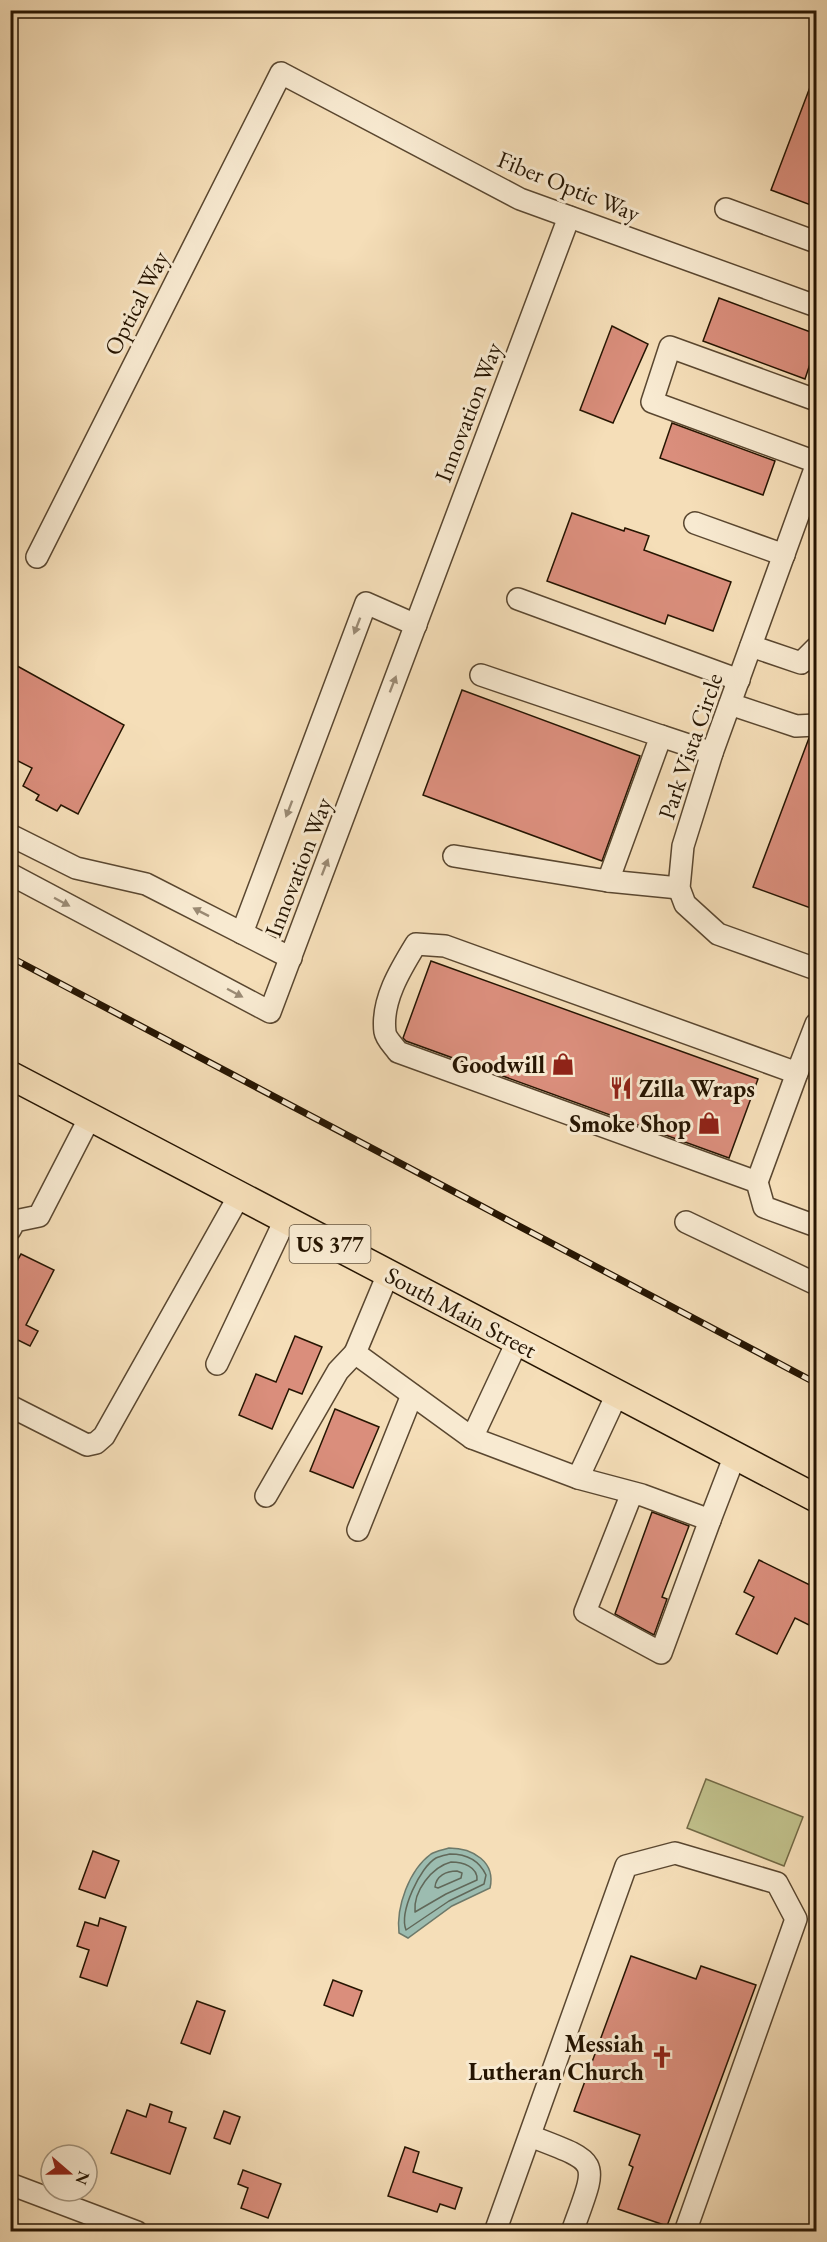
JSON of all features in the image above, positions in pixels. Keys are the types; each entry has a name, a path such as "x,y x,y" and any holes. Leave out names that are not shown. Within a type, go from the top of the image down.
{"main road":[{"name":"South Main Street","path":"10,1075 816,1498"}],"street":[{"name":"Fiber Optic Way","path":"281,73 520,199 816,306"},
{"name":"Optical Way","path":"37,557 281,73"},
{"path":"726,209 816,242"},
{"name":"Innovation Way","path":"10,874 270,1012 569,217"},
{"path":"816,400 670,347 652,402 816,462"},
{"name":"Park Vista Circle","path":"679,888 683,846 712,753 814,479"},
{"path":"695,523 784,555"},
{"path":"518,598 739,680"},
{"name":"Innovation Way","path":"242,933 366,603 416,625"},
{"path":"751,646 801,663 816,648"},
{"path":"481,675 712,753"},
{"path":"730,704 796,726 816,725"},
{"path":"608,881 661,736"},
{"name":"Innovation Way","path":"10,835 76,868 146,884 291,958"},
{"path":"454,856 608,881 679,888 685,904 718,934 816,969"},
{"path":"757,1182 398,1052 385,1034 387,1004 400,970 416,944 445,946 797,1073"},
{"path":"816,1024 757,1182 764,1207 816,1226"},
{"path":"10,1230 15,1221 39,1216 90,1117"},
{"path":"10,1406 87,1445 96,1443 104,1436 240,1196"},
{"path":"217,1364 285,1220"},
{"path":"686,1222 816,1284"},
{"path":"266,1496 338,1371 355,1353 388,1274"},
{"path":"472,1438 517,1342"},
{"path":"355,1353 472,1438 578,1478 632,1493 710,1520"},
{"path":"578,1478 617,1394"},
{"path":"358,1530 412,1395"},
{"path":"632,1493 585,1612 661,1653 735,1455"},
{"path":"502,2230 530,2136 626,1866 675,1853 777,1883 796,1919 685,2232"},
{"path":"530,2136 579,2154 589,2164 591,2179 572,2232"},
{"path":"10,2184 137,2232"}],"green space":[{"path":"706,1779 803,1817 784,1866 687,1828"}],"water":[{"path":"449,1848 466,1851 481,1858 490,1871 490,1888 452,1906 408,1938 399,1933 399,1923 402,1901 410,1879 416,1869 431,1854"}],"building":[{"path":"816,74 816,207 771,190"},
{"path":"719,298 816,334 816,346 805,379 703,341"},
{"path":"612,326 648,344 613,423 580,410"},
{"path":"672,423 775,461 763,495 660,458"},
{"path":"572,513 624,531 625,528 649,536 644,550 731,582 713,631 668,615 665,624 547,581"},
{"path":"10,662 124,725 78,814 61,805 57,811 36,800 39,795 23,786 32,768 10,757"},
{"path":"462,690 640,756 602,861 423,795"},
{"path":"809,738 816,738 816,910 753,887"},
{"path":"431,961 758,1079 729,1158 406,1041 403,1038"},
{"path":"21,1254 54,1270 26,1325 38,1331 30,1346 18,1340 10,1355 10,1274"},
{"path":"295,1336 322,1347 302,1394 289,1389 272,1429 239,1415 256,1374 276,1382"},
{"path":"335,1409 379,1427 353,1488 310,1471"},
{"path":"652,1512 689,1526 662,1597 667,1599 654,1635 615,1614"},
{"path":"759,1560 816,1588 816,1610 809,1625 795,1618 777,1654 736,1634 754,1597 744,1592"},
{"path":"93,1851 119,1861 105,1898 79,1889"},
{"path":"100,1918 126,1927 107,1986 80,1977 89,1950 77,1946 85,1922 98,1926"},
{"name":"Messiah Lutheran Church","path":"631,1956 696,1979 701,1966 756,1985 667,2226 618,2209 633,2167 629,2165 640,2135 574,2111"},
{"path":"333,1980 362,1991 353,2016 324,2005"},
{"path":"197,2001 225,2011 210,2054 181,2043"},
{"path":"150,2104 172,2112 169,2122 186,2128 170,2174 111,2153 127,2110 146,2117"},
{"path":"224,2111 240,2117 230,2144 214,2138"},
{"path":"405,2147 419,2152 413,2172 462,2188 455,2209 440,2204 437,2212 388,2196"},
{"path":"243,2170 281,2184 268,2218 241,2208 248,2188 238,2184"}],"railway":[{"path":"10,957 816,1383"}],"place":[{"name":"Goodwill","path":"563,1064"},
{"name":"Zilla Wraps","path":"621,1088"},
{"name":"Smoke Shop","path":"709,1123"},
{"name":"Messiah Lutheran Church","path":"662,2057"}]}
